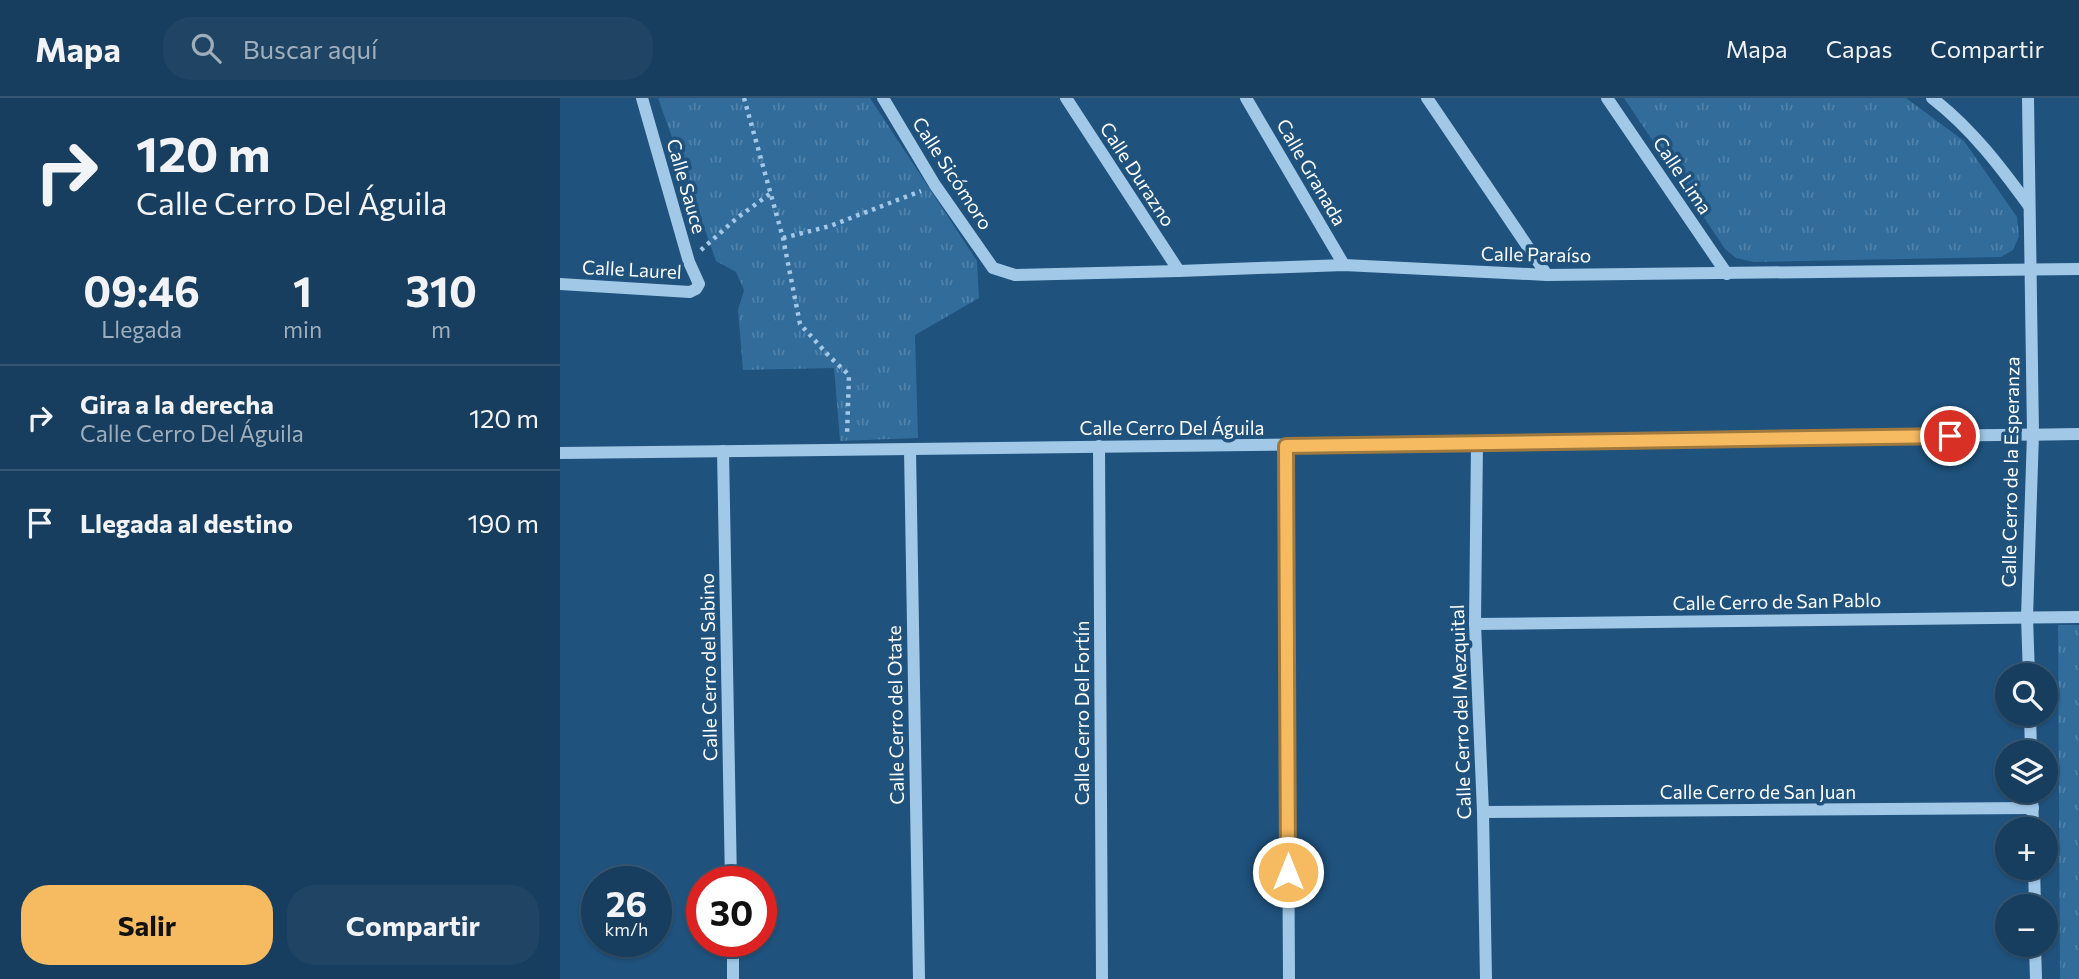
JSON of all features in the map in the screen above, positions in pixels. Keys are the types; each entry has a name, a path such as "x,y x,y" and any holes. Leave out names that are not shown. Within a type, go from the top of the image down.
{"street":[{"name":"Calle Sauce","path":"642,98 689,262 699,284"},
{"name":"Calle Sicómoro","path":"883,98 935,185 993,268"},
{"name":"Calle Durazno","path":"1066,98 1179,271"},
{"name":"Calle Granada","path":"1246,98 1344,265"},
{"path":"1427,98 1547,275"},
{"name":"Calle Lima","path":"1607,98 1727,274"},
{"path":"1933,98 1971,132 2029,206"},
{"name":"Calle Cerro de la Esperanza","path":"2028,98 2034,434 2027,617 2029,663"},
{"name":"Calle Paraíso","path":"993,268 1015,275 1344,265 1547,275 2079,269"},
{"name":"Calle Laurel","path":"560,284 690,292 699,284"},
{"name":"Calle Cerro Del Águila","path":"560,453 1286,446 2079,433"},
{"name":"Calle Cerro del Mezquital","path":"1477,443 1475,624 1483,812 1486,979"},
{"name":"Calle Cerro Del Fortín","path":"1099,446 1102,979"},
{"path":"1286,446 1289,979"},
{"name":"Calle Cerro del Otate","path":"910,449 919,979"},
{"name":"Calle Cerro del Sabino","path":"723,451 731,866"},
{"name":"Calle Cerro de San Pablo","path":"1475,624 2079,617"},
{"path":"2033,803 2033,817"},
{"name":"Calle Cerro de San Juan","path":"1483,812 2033,808"},
{"path":"733,957 733,979"},
{"path":"2035,957 2036,979"}],"path":[{"path":"744,98 783,239 800,324 849,375 847,450"},
{"path":"783,239 830,226 935,185"},
{"path":"689,262 737,218 771,193"}],"green space":[{"path":"658,98 870,98 977,261 979,298 915,335 918,438 840,441 834,368 743,370 738,310 744,290 736,272 716,261"},
{"path":"1624,98 1906,98 1964,141 2017,217 2019,236 2013,250 2001,257 1754,262 1736,258 1725,249"},
{"path":"2058,625 2079,625 2079,979 2060,979"}],"route":[{"path":"1288,872 1286,446 1950,436"}]}
